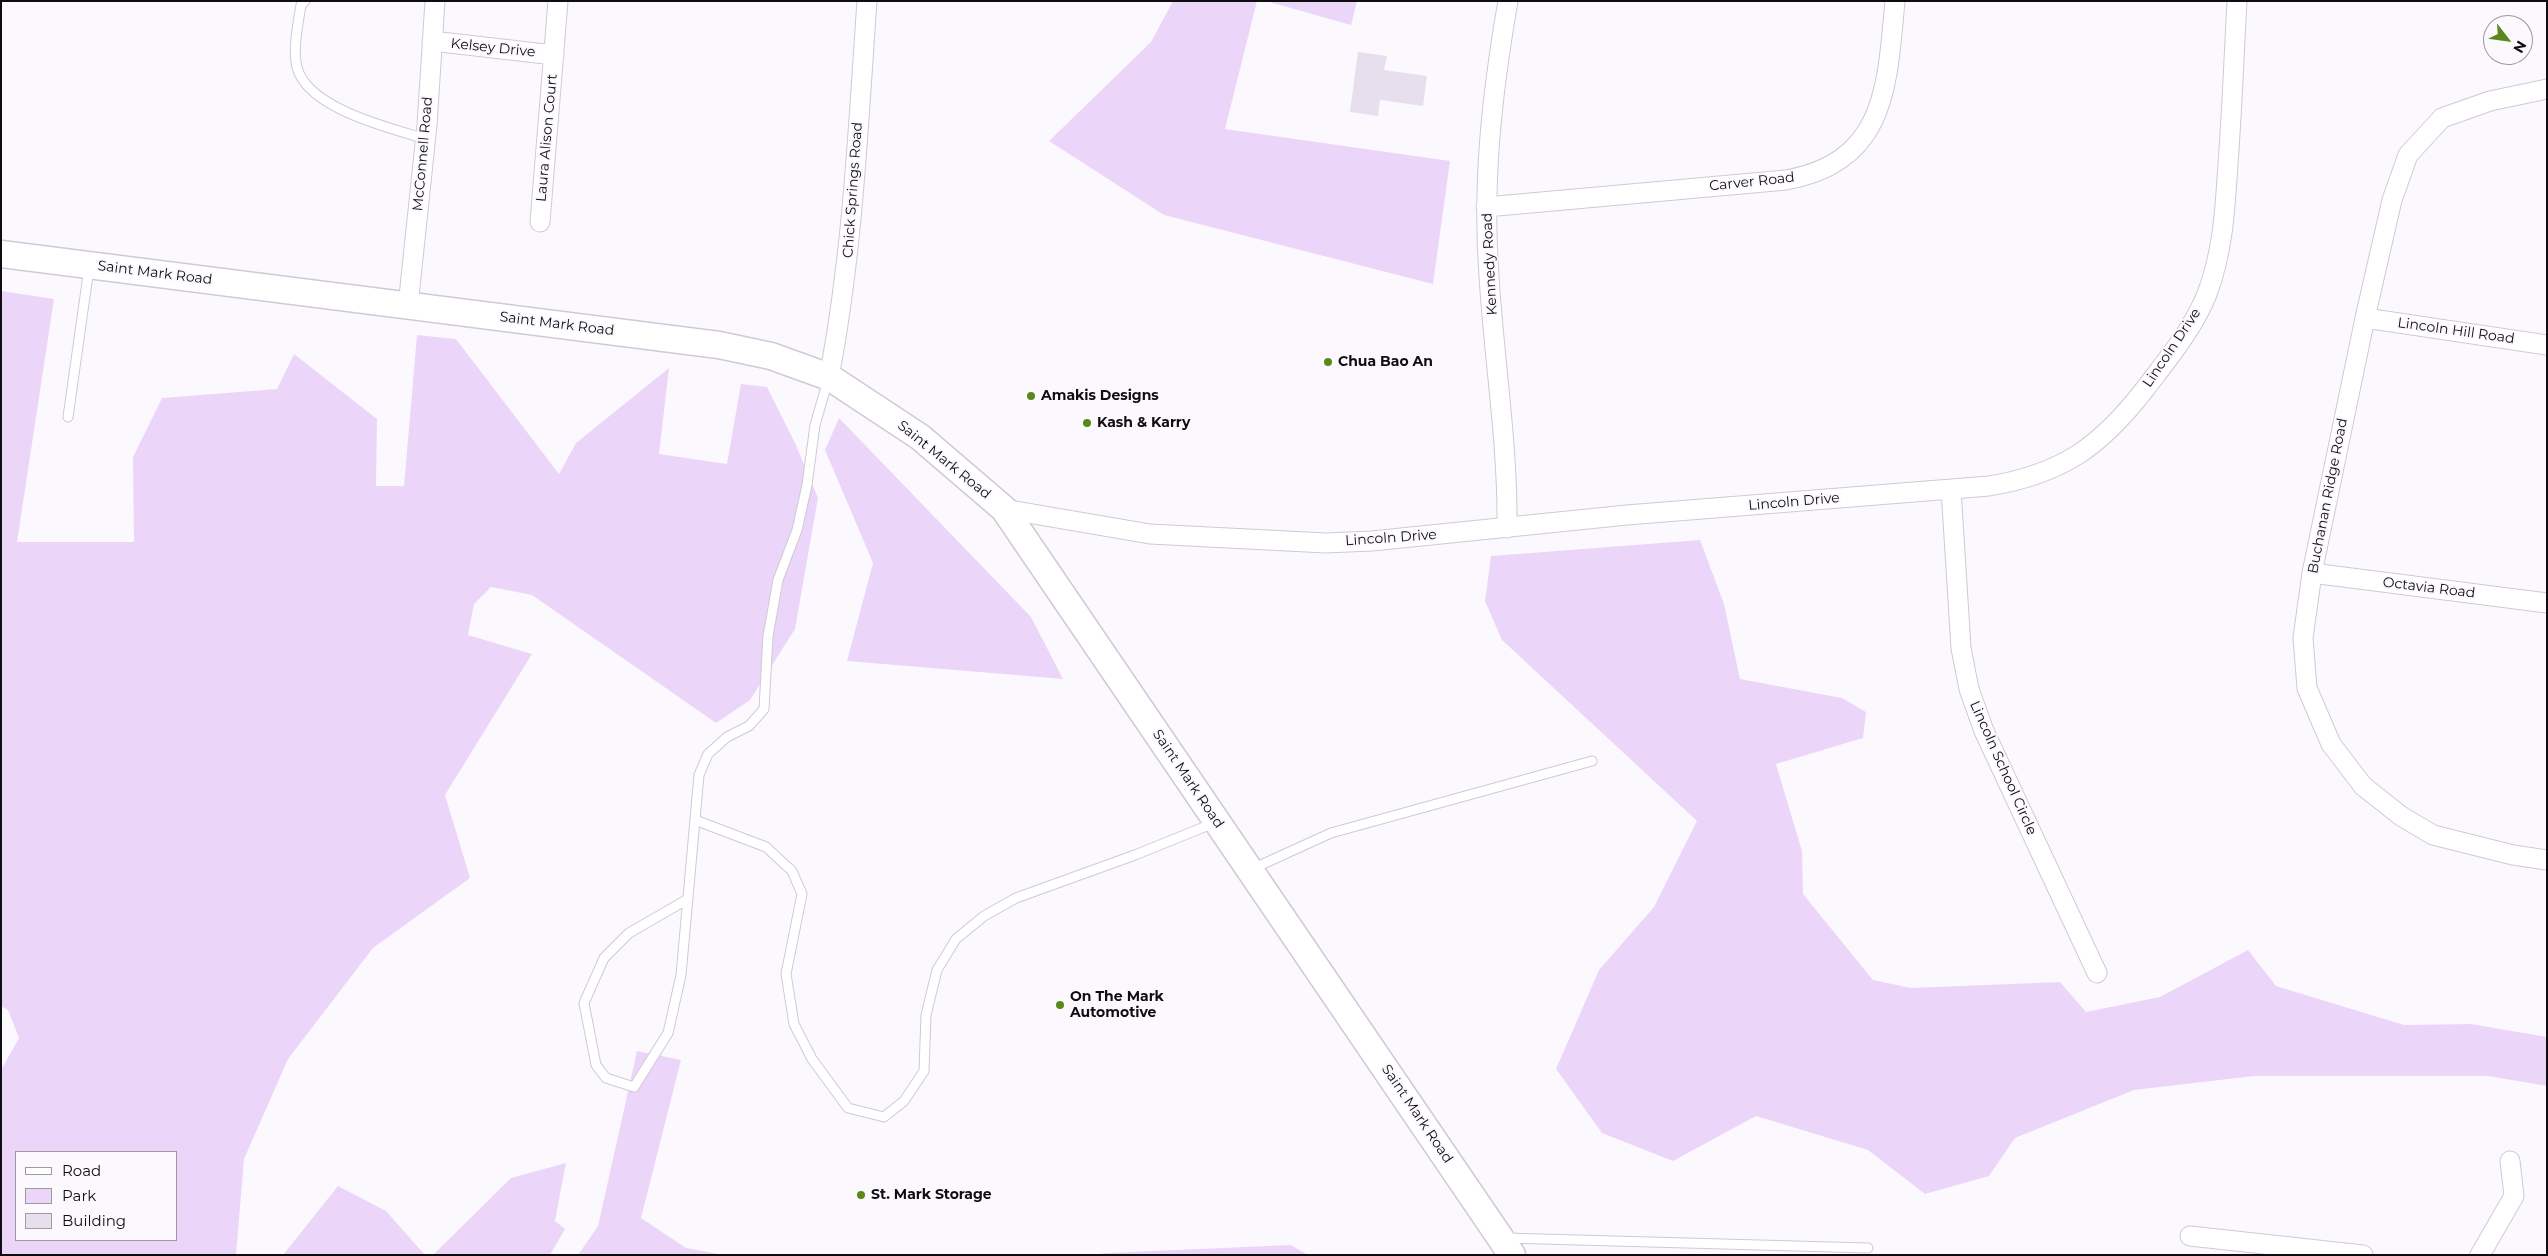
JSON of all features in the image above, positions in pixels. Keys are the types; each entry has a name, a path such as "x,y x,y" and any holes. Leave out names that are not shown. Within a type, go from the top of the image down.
{"street":[{"name":"McConnell Road","path":"408,306 426,139 435,1"},
{"name":"Laura Alison Court","path":"540,222 558,1"},
{"name":"Chick Springs Road","path":"829,378 842,308 850,248 867,1"},
{"name":"Kennedy Road","path":"1507,528 1508,491 1488,275 1486,207 1488,151 1495,80 1508,1"},
{"name":"Carver Road","path":"1486,207 1786,180 1823,170 1851,151 1863,138 1876,116 1885,90 1895,1"},
{"name":"Lincoln Drive","path":"1004,509 1150,534 1288,542 1372,541 1627,515 1951,489 2015,482 2044,473 2063,465 2096,442 2128,410 2194,319 2206,296 2221,246 2231,117 2236,1"},
{"name":"Kelsey Drive","path":"432,41 554,55"},
{"name":"Buchanan Ridge Road","path":"2547,89 2490,101 2442,118 2408,155 2392,200 2364,318 2312,573 2303,638 2308,688 2331,744 2363,786 2401,816 2433,835 2513,855 2547,860"},
{"name":"Saint Mark Road","path":"1,254 719,345 771,356 829,378 920,437 1004,509 1506,1246"},
{"name":"Lincoln Hill Road","path":"2364,318 2547,345"},
{"name":"Lincoln School Circle","path":"1951,489 1961,648 1973,702 1984,731 2097,973"},
{"name":"Octavia Road","path":"2312,573 2547,603"},
{"path":"2480,1255 2514,1196 2510,1161"},
{"path":"2190,1236 2363,1255"}],"lane":[{"path":"305,1 301,5 296,42 299,73 319,98 356,116 426,139"},
{"path":"68,416 90,265"},
{"path":"688,899 629,933 604,958 584,1003 596,1065 606,1078 634,1087 668,1033 680,975 688,899 699,775 708,754 727,736 749,726 764,709 768,636 778,580 797,530 807,485 815,425 829,378"},
{"path":"1251,869 1331,834 1592,761"},
{"path":"695,820 766,847 792,871 802,894 786,974 794,1024 812,1059 848,1108 884,1117 904,1101 924,1071 926,1015 937,970 956,939 984,916 1016,898 1134,855 1217,822"},
{"path":"1506,1246 1868,1248"}],"green space":[{"path":"1173,1 1257,1 1225,129 1450,161 1433,284 1164,215 1049,141 1151,42"},
{"path":"1266,1 1357,1 1351,25"},
{"path":"1,291 54,299 17,542 134,542 133,457 162,398 277,389 294,354 377,419 376,486 404,486 417,335 456,339 559,474 576,443 669,368 659,454 727,464 741,384 767,387 795,443 818,498 795,629 750,700 716,723 532,595 491,587 474,604 468,635 532,654 445,795 470,878 373,948 288,1059 244,1159 236,1255 1,1255 1,1070 19,1038 8,1010 1,1006"},
{"path":"839,418 1031,617 1063,679 847,661 873,563 825,450"},
{"path":"1700,540 1724,604 1740,679 1842,698 1866,712 1863,738 1776,764 1802,851 1803,894 1873,980 1911,988 2060,982 2086,1012 2160,997 2248,950 2276,986 2404,1025 2471,1024 2547,1037 2547,1086 2488,1076 2254,1076 2134,1090 2015,1138 1989,1176 1925,1194 1868,1150 1756,1116 1673,1161 1602,1133 1556,1069 1599,970 1654,907 1697,821 1502,640 1485,601 1491,556"},
{"path":"637,1051 681,1060 641,1218 686,1248 724,1255 578,1255 598,1226"},
{"path":"566,1163 555,1221 565,1229 550,1255 433,1255 511,1178"},
{"path":"338,1186 386,1211 425,1255 283,1255"},
{"path":"1291,1245 1308,1255 1091,1255 1107,1253"}],"building":[{"path":"1358,52 1387,56 1384,70 1427,76 1423,106 1380,100 1378,116 1350,112"}],"place":[{"name":"Chua Bao An","path":"1328,362"},
{"name":"Amakis Designs","path":"1031,396"},
{"name":"Kash & Karry","path":"1087,423"},
{"name":"On The Mark Automotive","path":"1060,1005"},
{"name":"St. Mark Storage","path":"861,1195"}]}
